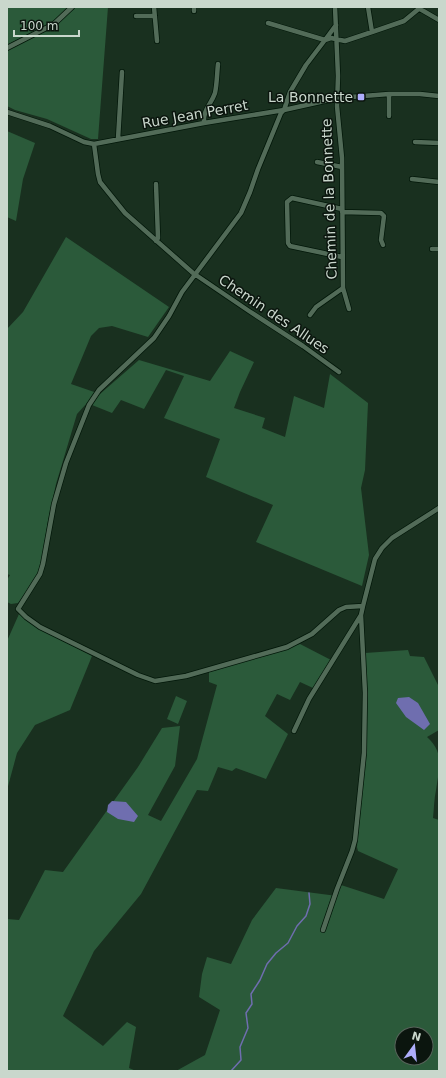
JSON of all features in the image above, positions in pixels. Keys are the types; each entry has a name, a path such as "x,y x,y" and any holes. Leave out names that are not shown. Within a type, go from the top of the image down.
{"street":[{"path":"7,48 54,24 72,7"},
{"path":"154,7 157,41"},
{"name":"Chemin de la Bonnette","path":"335,7 337,39 337,106 342,166 343,288 349,309"},
{"path":"368,7 372,32"},
{"path":"268,23 325,40 331,38 345,41 404,21 421,8 439,20"},
{"path":"136,16 155,16"},
{"path":"336,25 306,65 294,86 271,135 241,213 182,292 169,316 154,338 99,390 89,405 66,463 54,504 40,574 18,609 40,627 138,676 155,681 186,676 287,647 312,634 339,610 346,607 363,606"},
{"path":"204,123 206,108 216,90 218,64"},
{"path":"118,139 122,72"},
{"path":"389,116 390,94"},
{"name":"Rue Jean Perret","path":"7,112 50,126 84,142 94,144 204,123 284,110 338,98 390,94 420,94 439,96"},
{"path":"415,142 439,143"},
{"name":"Chemin des Allues","path":"94,144 100,182 125,213 193,273 303,346 339,372"},
{"path":"318,162 342,166"},
{"path":"412,179 439,182"},
{"path":"156,184 158,238 156,241"},
{"path":"342,257 290,246 288,243 287,202 292,198 342,210 381,213 384,216 381,240 383,245"},
{"path":"432,250 439,249"},
{"path":"310,315 316,307 343,288"},
{"path":"323,930 355,840 364,753 365,693 361,615 375,559 382,548 392,538 439,508"},
{"path":"294,731 309,698 361,615"}],"green space":[{"path":"7,7 108,7 98,139 91,139 47,119 15,110 7,106"},
{"path":"7,131 35,143 23,179 16,221 7,217"},
{"path":"66,237 169,307 148,337 112,326 99,328 91,336 71,384 100,394 139,360 210,381 230,351 254,362 234,408 265,418 262,428 285,437 294,396 324,408 330,374 368,403 365,470 361,488 369,555 362,586 256,542 273,505 206,477 220,439 164,418 184,376 166,370 144,409 121,400 112,413 87,403 77,414 56,484 41,564 35,580 18,603 11,604 7,602 7,580 10,575 7,574 7,329 23,312"},
{"path":"19,614 39,629 92,656 70,710 35,725 17,753 7,790 7,641"},
{"path":"300,644 331,660 313,688 300,682 290,700 277,694 265,716 288,734 266,779 236,768 232,771 218,767 208,791 197,790 141,894 94,951 63,1016 103,1046 127,1022 136,1027 129,1068 136,1071 7,1071 7,919 19,920 45,870 63,872 138,767 162,728 180,726 175,766 148,815 161,821 197,759 217,685 209,682 209,672"},
{"path":"408,650 410,656 424,657 439,687 439,730 427,737 433,743 439,755 439,768 433,818 439,820 439,1071 176,1071 205,1055 220,1010 199,997 202,974 207,957 231,964 252,920 276,888 337,896 341,885 384,899 398,869 358,851 357,847 365,754 365,653"},
{"path":"176,696 187,701 178,724 167,719"}],"shaded area":[{"path":"409,697 418,703 430,724 424,730 406,717 396,703 398,698"},
{"path":"112,801 126,802 138,816 134,822 118,819 107,812 108,805"}],"waterway":[{"path":"231,1071 241,1060 240,1047 248,1028 246,1013 252,1004 251,994 260,980 267,964 276,953 288,943 297,926 306,916 310,904 309,893"}],"place":[{"name":"La Bonnette","path":"361,97"}]}
